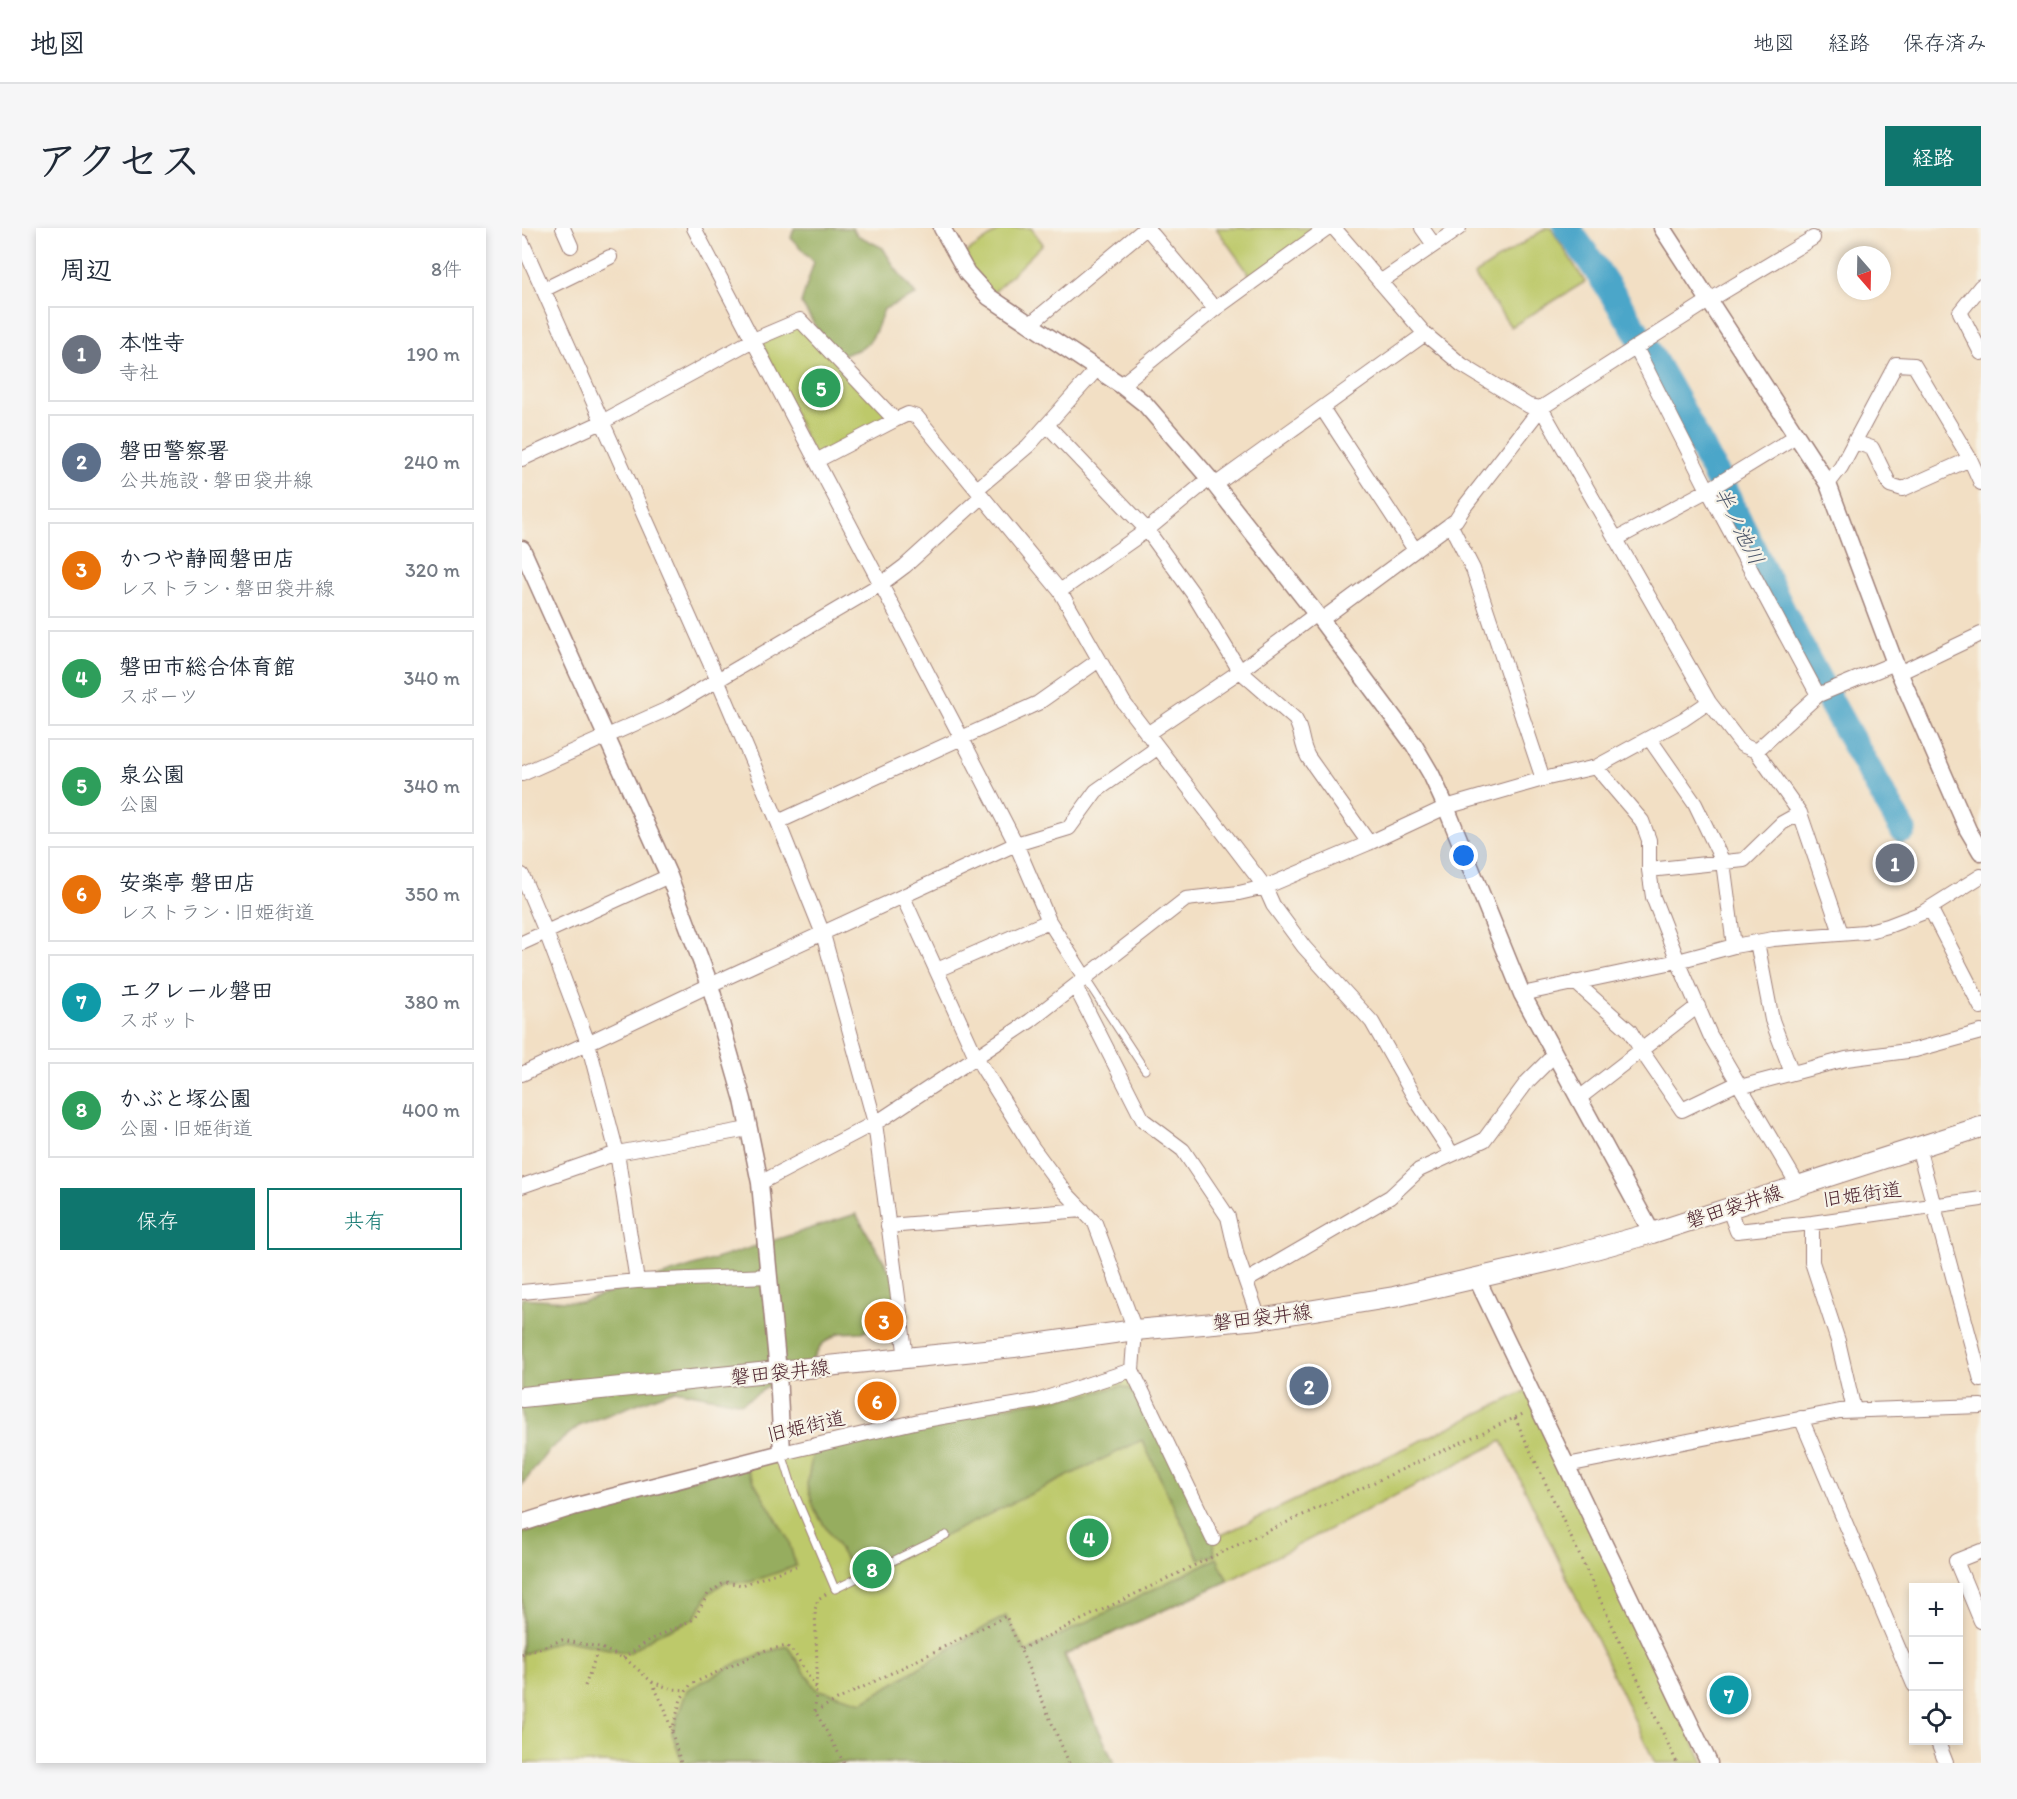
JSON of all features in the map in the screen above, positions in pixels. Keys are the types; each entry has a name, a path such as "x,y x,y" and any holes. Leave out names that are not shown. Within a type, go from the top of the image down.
{"main road":[{"name":"磐田袋井線","path":"522,1397 1014,1347 1135,1330 1258,1319 1394,1297 1563,1258 1652,1233 1981,1127"}],"street":[{"path":"563,228 571,246"},
{"path":"694,228 1016,844 1049,921 1080,982 1143,1120 1183,1150 1228,1217 1258,1319"},
{"path":"942,228 957,259 978,287 1029,325 1121,385 1144,404 1212,482 1319,617 1414,745 1431,774 1446,807 1522,994 1652,1233"},
{"path":"1029,325 1147,228 1215,309"},
{"path":"1121,385 1215,309 1328,228"},
{"path":"1334,228 1425,334 1462,365 1529,406 1541,408"},
{"path":"1422,228 1434,245"},
{"path":"1380,282 1459,228"},
{"path":"1662,228 1828,484 1897,668 1968,830 1981,852"},
{"path":"1147,734 1456,520 1541,408 1710,300 1813,238"},
{"path":"522,242 718,681 823,934 875,1123 906,1358"},
{"path":"543,290 610,257"},
{"path":"1981,286 1960,312 1981,353"},
{"path":"522,459 602,422 753,340 800,320 895,420"},
{"path":"1060,591 1425,334"},
{"path":"1636,348 1708,490 1818,695"},
{"path":"1828,484 1841,466 1896,364 1914,364 1970,459 1981,483"},
{"path":"522,774 670,708 881,584 905,566 1028,446 1096,370"},
{"path":"1322,408 1415,550"},
{"path":"1541,408 1709,702 1742,745 1756,751 1800,813 1841,933"},
{"path":"816,461 908,414 918,417 1060,591 1124,703 1265,887 1273,905 1304,947 1372,1022 1415,1098 1452,1154"},
{"path":"1047,425 1147,530 1194,595 1240,671 1295,718 1300,727 1301,745 1308,757 1370,843"},
{"path":"1616,539 1708,490 1796,436"},
{"path":"1854,442 1872,447 1890,484 1903,489 1970,459"},
{"path":"1450,524 1473,568 1543,779"},
{"path":"522,549 669,876 710,985 742,1100 760,1184 778,1372 782,1453"},
{"path":"1756,751 1818,695 1897,668 1981,634"},
{"path":"778,822 1038,703 1099,660"},
{"path":"760,1184 875,1123 1030,1021 1186,899 1239,893 1265,887 1370,843 1446,807 1543,779 1596,767 1684,719 1709,702"},
{"path":"1649,738 1695,804 1723,862 1734,946"},
{"path":"522,1074 1016,844 1069,828 1096,791 1157,748"},
{"path":"1596,767 1642,821 1649,840 1649,870 1653,897 1678,961 1710,1035 1798,1185"},
{"path":"1649,870 1744,860 1782,823 1800,813"},
{"path":"522,875 588,1043 617,1153 637,1281"},
{"path":"522,943 669,876"},
{"path":"1522,994 1678,961 1734,946 1865,932 1888,926 1930,908 1981,876"},
{"path":"903,897 976,1057 1032,1147 1066,1192 1095,1223 1135,1330 1132,1370 1213,1539"},
{"path":"1930,908 1981,1007"},
{"path":"936,970 1049,921"},
{"path":"1757,942 1772,1020 1792,1073"},
{"path":"1575,982 1630,1031 1682,1110 1739,1085 1846,1059 1915,1050 1981,1032"},
{"path":"1578,1099 1698,1006"},
{"path":"1246,1281 1390,1197 1419,1170 1484,1140 1527,1082 1554,1055"},
{"path":"522,1186 617,1153 748,1129"},
{"path":"1918,1148 1981,1380"},
{"name":"旧姫街道","path":"1728,1207 1737,1231 1812,1223 1981,1199"},
{"path":"888,1226 1083,1209"},
{"path":"1812,1223 1812,1262 1838,1341 1854,1410"},
{"path":"522,1292 637,1281 769,1276"},
{"path":"1477,1279 1709,1763"},
{"name":"旧姫街道","path":"522,1524 573,1507 782,1453 919,1421 1037,1401 1132,1370"},
{"path":"1567,1465 1801,1418 1854,1410 1981,1406"},
{"path":"1801,1418 1909,1673"},
{"path":"1981,1551 1956,1561 1981,1621"},
{"path":"1939,1745 1946,1763"}],"lane":[{"path":"1080,982 1145,1070"},
{"path":"782,1453 794,1492 835,1589 946,1535"}],"path":[{"path":"1021,1649 1220,1553 1538,1407"},
{"path":"1515,1418 1677,1763"},
{"path":"623,1658 648,1641 694,1619 708,1594 725,1582 742,1585 796,1566"},
{"path":"835,1589 818,1599 815,1610 817,1664 815,1711 844,1763"},
{"path":"815,1711 1006,1616 1069,1763"},
{"path":"522,1654 562,1640 599,1647 623,1658 652,1682 672,1689 687,1690"},
{"path":"672,1733 681,1699 691,1684 766,1650 787,1646 795,1654 816,1689"},
{"path":"585,1686 599,1647"},
{"path":"652,1682 665,1709 681,1763"}],"green space":[{"path":"794,228 852,228 857,235 883,248 916,295 884,309 873,337 863,347 834,356 801,303 814,262 791,238"},
{"path":"1003,228 1031,228 1043,244 989,297 957,259"},
{"path":"1216,228 1327,228 1254,281"},
{"path":"1546,228 1551,228 1585,282 1511,327 1474,275"},
{"path":"800,320 895,420 816,461 759,337"},
{"path":"856,1214 901,1290 910,1316 863,1332 839,1333 822,1344 807,1369 769,1386 742,1403 675,1390 579,1426 548,1451 522,1485 522,1298 581,1302"},
{"path":"1132,1370 1213,1539 1528,1390 1704,1763 1655,1763 1502,1441 1228,1581 1065,1655 1114,1763 522,1763 522,1525"},
{"path":"1121,1386 1143,1394 1213,1539 1215,1555 1199,1559 1142,1440 858,1578 815,1511 807,1485 814,1446 1020,1404 1085,1395"},
{"path":"743,1463 788,1539 796,1566 750,1582 725,1582 708,1594 694,1619 656,1635 629,1653 562,1640 522,1654 522,1534"},
{"path":"1217,1558 1228,1581 1064,1655 1114,1763 682,1763 672,1733 687,1690 741,1661 787,1646 816,1689 863,1702 1006,1616 1026,1652"}],"waterway":[{"name":"半ノ池川","path":"1567,228 1625,313 1678,403 1726,494 1802,649 1903,830"}],"place":[{"name":"泉公園","path":"821,388"},
{"name":"本性寺","path":"1895,863"},
{"name":"かつや静岡磐田店","path":"884,1321"},
{"name":"磐田警察署","path":"1309,1386"},
{"name":"安楽亭 磐田店","path":"877,1401"},
{"name":"磐田市総合体育館","path":"1089,1538"},
{"name":"かぶと塚公園","path":"872,1569"},
{"name":"エクレール磐田","path":"1729,1695"}]}
